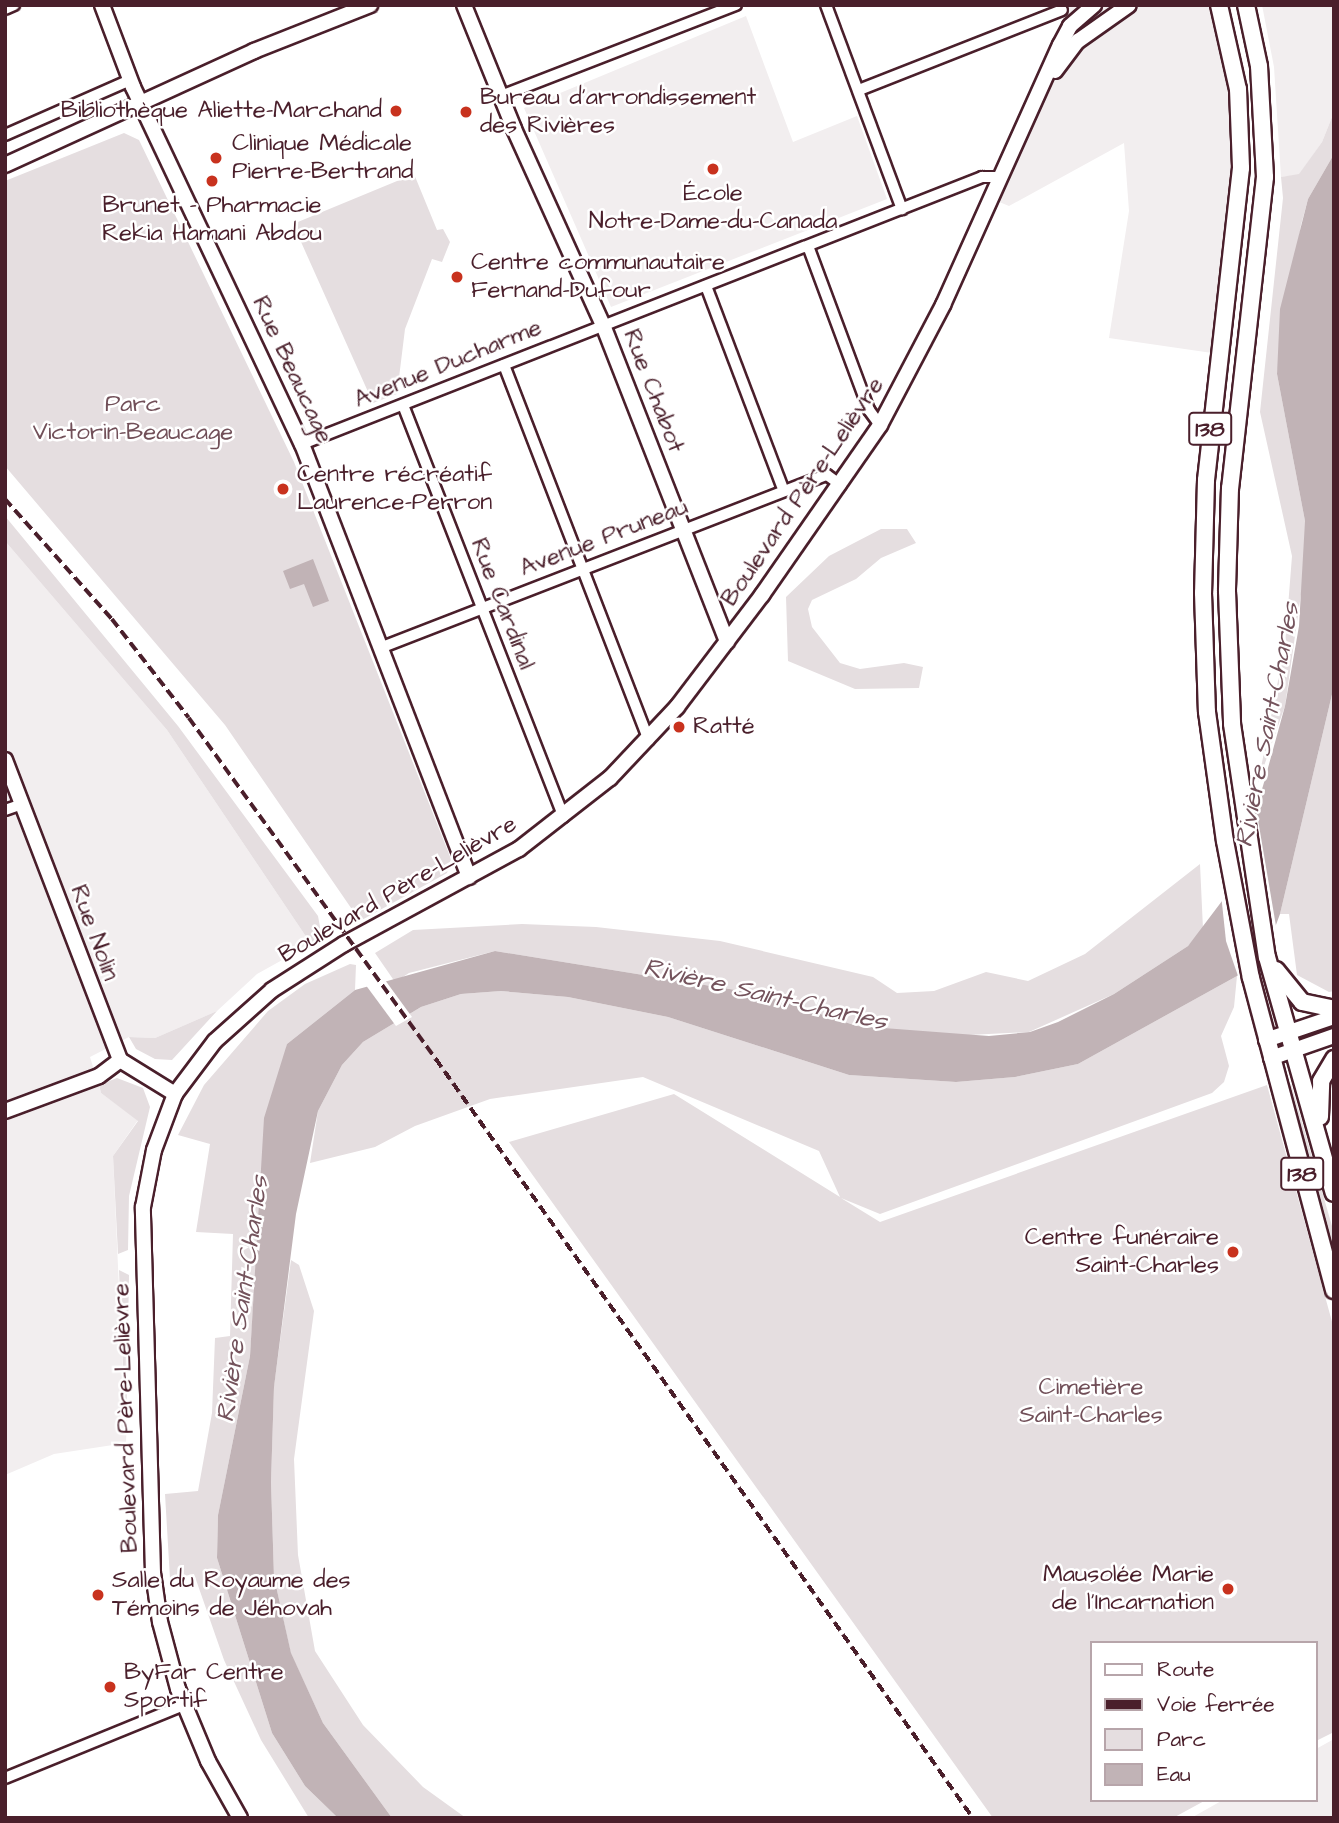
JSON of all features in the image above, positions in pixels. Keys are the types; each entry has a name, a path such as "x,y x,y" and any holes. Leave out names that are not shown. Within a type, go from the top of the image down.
{"main road":[{"name":"Rue Beaucage","path":"102,5 130,80 302,444 469,877"},
{"path":"5,165 254,51 370,5"},
{"name":"Rue Chabot","path":"464,5 501,96 603,325 727,642"},
{"name":"Boulevard Père-Lelièvre","path":"240,1818 208,1761 184,1705 163,1635 153,1573 143,1243 148,1171 175,1094 215,1041 272,990 344,944 469,877 564,817 649,740 727,642 841,485 880,425 929,336 1070,26 1094,5"},
{"name":"Boulevard Père-Lelièvre","path":"1037,99 1078,41 1129,5"},
{"name":"138","path":"1219,5 1238,89 1241,168 1210,424 1203,545 1207,712 1225,841 1251,978 1334,1290"},
{"name":"138","path":"1246,5 1259,66 1265,166 1261,235 1236,419 1227,544 1232,724 1244,820 1267,957 1334,1194"},
{"name":"Rue Nolin","path":"5,761 120,1060"},
{"path":"1267,957 1296,997 1334,1009"},
{"path":"1266,1040 1334,1017"},
{"path":"1271,1058 1334,1036"},
{"path":"1325,1161 1319,1089 1334,1059"},
{"path":"5,1111 99,1076 120,1060 175,1094"}],"street":[{"path":"5,9 14,5"},
{"path":"501,96 736,5"},
{"path":"826,5 902,209"},
{"path":"859,90 1062,10"},
{"path":"5,135 130,80"},
{"name":"Avenue Ducharme","path":"302,444 982,177 1002,177"},
{"path":"808,246 870,412 880,425"},
{"path":"706,286 784,491"},
{"path":"504,365 649,740"},
{"name":"Rue Cardinal","path":"403,405 564,817"},
{"name":"Avenue Pruneau","path":"380,648 827,475 841,485"},
{"path":"5,810 22,804"},
{"path":"5,1778 184,1705"}],"shaded area":[{"path":"1064,5 1219,5 1241,132 1219,354 1109,338 1129,211 1124,143 1009,206 992,199 1062,44"},
{"path":"1262,5 1334,5 1334,112 1322,142 1299,175 1281,177 1274,67"},
{"name":"École Notre-Dame-du-Canada","path":"746,16 793,142 857,116 887,199 611,307 524,108"},
{"path":"5,541 167,730 311,944 257,974 217,1011 155,1038 129,1037 90,1057 101,1093 138,1120 113,1156 126,1443 54,1454 5,1475"},
{"path":"1334,1739 1334,1818 1191,1818 1219,1802 1318,1802 1318,1748"}],"green space":[{"path":"1334,112 1334,154 1308,199 1301,225 1277,374 1305,521 1306,559 1285,706 1258,783 1285,645 1292,556 1260,412 1283,198 1281,177 1299,174 1322,142"},
{"name":"Parc Victorin-Beaucage","path":"124,133 139,140 294,462 451,859 447,873 360,921 225,725 5,466 5,181"},
{"path":"414,174 437,230 443,229 450,242 442,262 432,259 405,329 397,394 373,403 293,224"},
{"path":"5,516 178,726 318,916 322,938 311,944 167,730 5,541"},
{"path":"881,529 907,529 916,543 881,558 856,579 812,600 808,609 812,627 840,663 860,669 904,663 923,667 919,688 855,689 788,661 786,597 829,556"},
{"path":"1334,686 1334,991 1329,992 1297,975 1289,914 1280,914"},
{"path":"1200,864 1203,929 1188,946 1114,994 1029,1032 949,1036 857,1026 760,994 495,951 409,973 395,982 375,953 413,930 522,924 596,927 720,941 873,977 897,993 934,991 986,972 1028,981 1085,954"},
{"path":"350,964 356,965 355,990 287,1044 258,1234 250,1356 218,1515 217,1558 272,1733 305,1786 338,1818 309,1818 261,1740 224,1660 194,1574 170,1579 165,1494 198,1491 212,1413 215,1338 230,1336 233,1234 196,1232 210,1144 178,1135 204,1085 268,1011 305,984"},
{"name":"Cimetière Saint-Charles","path":"1237,976 1234,1007 1221,1036 1229,1066 1224,1082 1212,1093 880,1214 841,1198 880,1222 1267,1085 1334,1329 1334,1732 1318,1740 1318,1641 1090,1641 1090,1802 1202,1802 1173,1818 993,1818 509,1142 674,1094 840,1197 819,1151 643,1077 490,1099 415,1126 375,1147 310,1163 318,1111 342,1065 363,1042 421,1007 461,994 501,991 568,997 668,1017 849,1075 956,1082 1015,1077 1078,1064"},
{"path":"217,1011 172,1060 155,1059 136,1049 129,1037 155,1038"},
{"path":"117,1078 143,1088 150,1107 129,1196 128,1250 118,1254 113,1156 138,1121 101,1093 99,1085"},
{"path":"1291,1084 1334,1233 1334,1263 1287,1086"},
{"path":"291,1260 299,1265 314,1311 294,1459 298,1555 315,1651 363,1725 423,1787 466,1818 392,1818 323,1723 291,1654 274,1577 271,1482 274,1386"},
{"path":"119,1270 129,1275 126,1443"}],"water":[{"name":"Rivière Saint-Charles","path":"1334,154 1334,686 1280,914 1267,949 1237,976 1078,1064 1015,1077 956,1082 849,1075 668,1017 568,997 501,991 461,994 421,1007 363,1042 342,1065 318,1111 296,1214 274,1387 271,1482 274,1577 291,1653 323,1723 392,1818 338,1818 305,1786 272,1733 217,1558 218,1515 250,1356 264,1118 287,1044 355,990 495,951 760,994 857,1026 989,1036 1030,1032 1058,1022 1114,994 1188,946 1222,901 1263,786 1285,706 1299,626 1305,521 1277,374 1280,309 1308,199"},
{"path":"313,559 329,601 313,607 304,584 290,589 283,571"}],"pier":[{"path":"1257,814 1277,932 1272,947 1238,976 1226,941 1221,894 1246,824"},
{"path":"385,980 412,1017 396,1026 365,984"}],"railway":[{"path":"5,499 112,619 189,718 436,1059 973,1818"}],"place":[{"name":"Bibliothèque Aliette-Marchand","path":"396,111"},
{"name":"Bureau d'arrondissement des Rivières","path":"466,112"},
{"name":"Clinique Médicale Pierre-Bertrand","path":"216,158"},
{"name":"École Notre-Dame-du-Canada","path":"713,169"},
{"name":"Brunet - Pharmacie Rekia Hamani Abdou","path":"212,181"},
{"name":"Centre communautaire Fernand-Dufour","path":"457,277"},
{"name":"Centre récréatif Laurence-Perron","path":"283,489"},
{"name":"Ratté","path":"679,727"},
{"name":"Centre funéraire Saint-Charles","path":"1233,1252"},
{"name":"Mausolée Marie de l'Incarnation","path":"1228,1589"},
{"name":"Salle du Royaume des Témoins de Jéhovah","path":"98,1595"},
{"name":"ByFar Centre Sportif","path":"110,1687"}]}
